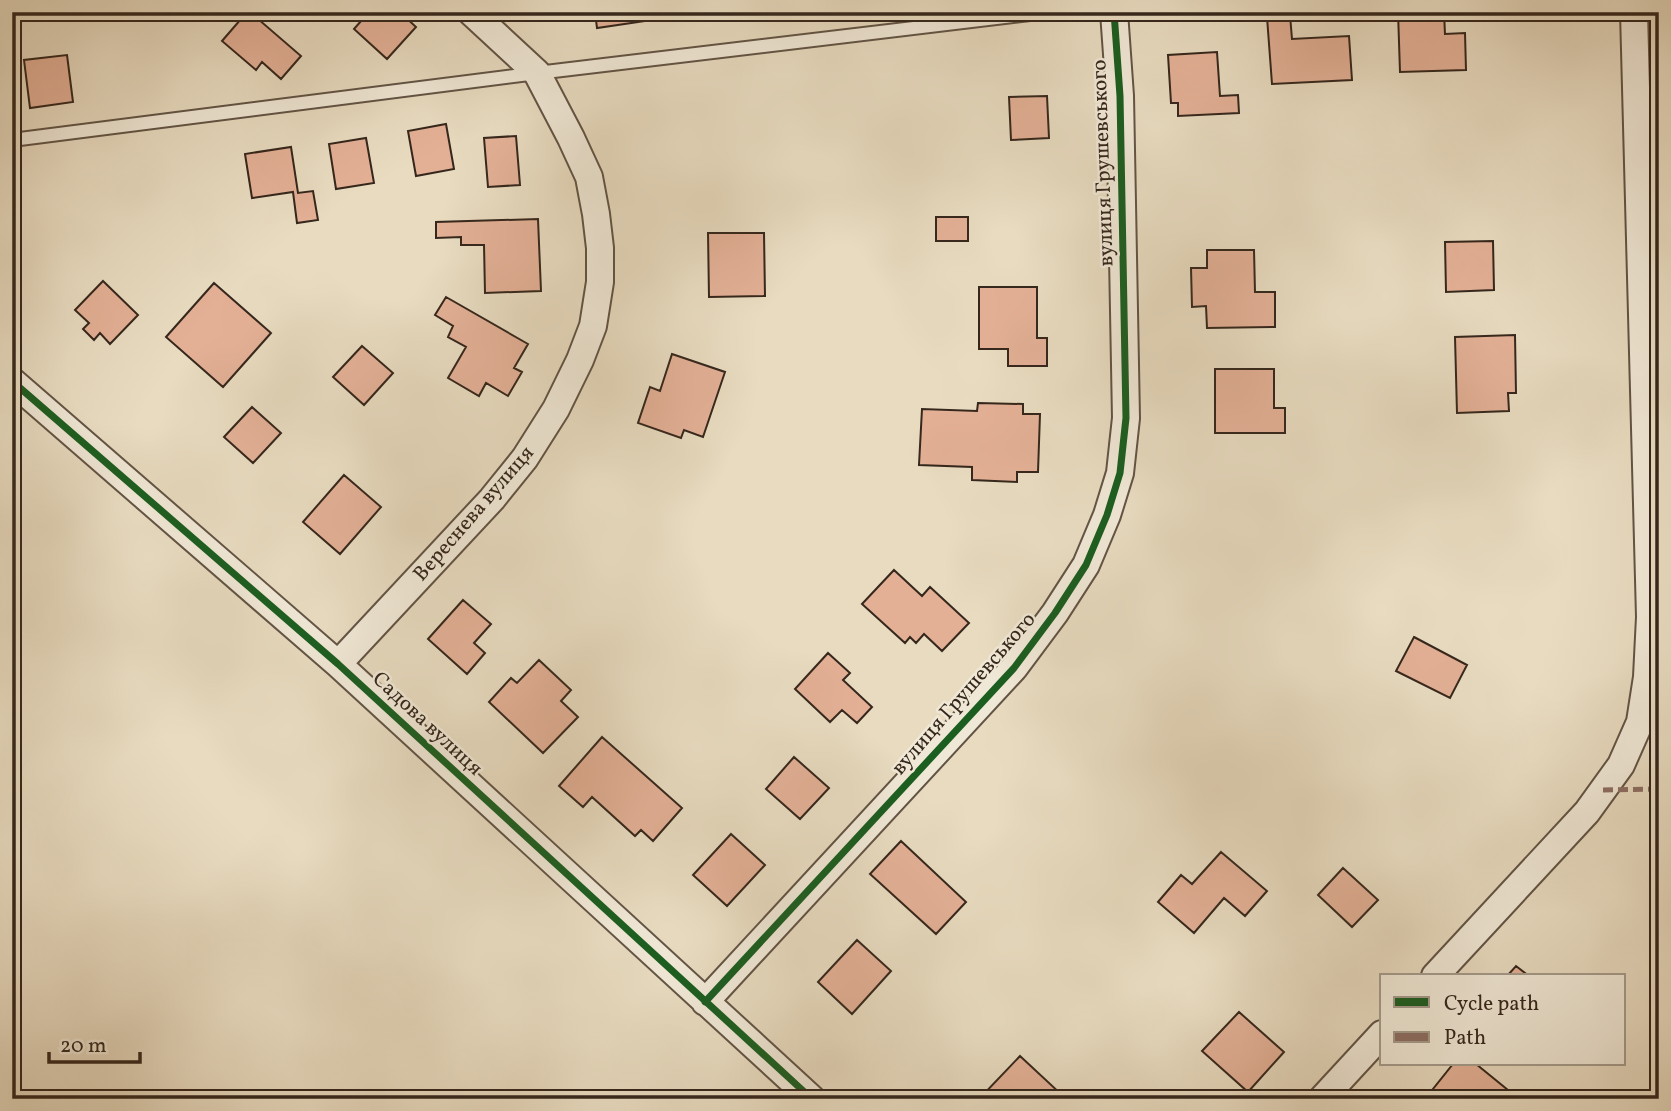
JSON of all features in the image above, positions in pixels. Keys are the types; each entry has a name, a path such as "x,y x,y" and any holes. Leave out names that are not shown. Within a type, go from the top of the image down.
{"street":[{"name":"Вереснева вулиця","path":"338,664 492,499 525,458 556,409 593,326 600,282 600,248 589,177 537,73 471,12"},
{"name":"вулиця Грушевського","path":"705,1002 1014,668 1086,565 1107,515 1120,472 1126,418 1120,96 1114,12"},
{"path":"1437,974 1587,812 1621,765 1640,722 1647,677 1650,617 1634,12"},
{"name":"Садова вулиця","path":"12,381 338,664 812,1099"},
{"path":"1322,1099 1380,1036"}],"lane":[{"path":"12,140 1047,12"}],"building":[{"path":"247,12 301,56 281,79 262,62 256,70 222,41"},
{"path":"369,12 400,12 416,27 387,59 354,29"},
{"path":"595,12 658,12 659,19 597,28"},
{"path":"1398,12 1444,12 1445,34 1465,33 1466,70 1400,72"},
{"path":"1290,15 1292,39 1349,36 1352,80 1272,84 1267,17"},
{"path":"1217,52 1220,96 1238,95 1239,113 1178,116 1178,103 1171,103 1168,55"},
{"path":"67,55 73,102 30,108 24,60"},
{"path":"1047,96 1049,138 1011,140 1009,97"},
{"path":"446,124 454,169 416,176 408,131"},
{"path":"516,136 520,185 488,187 484,138"},
{"path":"366,138 374,183 336,189 329,144"},
{"path":"291,147 298,193 313,191 318,220 297,223 293,192 252,198 245,154"},
{"path":"936,217 968,217 968,241 936,241"},
{"path":"538,219 541,291 485,293 484,245 461,245 461,237 436,238 436,222"},
{"path":"708,233 764,233 765,296 709,297"},
{"path":"1493,241 1494,290 1446,292 1445,242"},
{"path":"1207,250 1254,250 1255,292 1275,292 1275,327 1207,328 1206,306 1192,307 1191,268 1207,268"},
{"path":"103,281 138,315 110,344 100,333 94,340 83,329 89,323 75,310"},
{"path":"214,283 271,333 223,387 166,337"},
{"path":"979,287 1037,287 1037,338 1047,338 1047,366 1008,366 1008,349 979,349"},
{"path":"446,297 528,344 514,368 522,372 508,396 486,383 479,396 448,378 466,347 448,337 453,326 435,315"},
{"path":"1515,335 1516,393 1508,393 1509,411 1457,413 1455,337"},
{"path":"362,346 393,373 364,405 333,377"},
{"path":"672,354 725,372 703,437 684,430 681,438 638,423 650,387 660,391"},
{"path":"1215,369 1274,369 1274,408 1285,408 1285,433 1215,433"},
{"path":"978,403 1023,404 1023,414 1040,414 1038,472 1017,472 1017,482 972,480 972,467 919,465 922,409 977,411"},
{"path":"252,407 281,433 253,463 224,437"},
{"path":"344,475 381,507 340,554 303,522"},
{"path":"894,570 922,596 930,587 969,623 942,651 924,634 916,643 910,637 905,643 862,604"},
{"path":"463,600 491,624 474,643 485,653 467,674 428,639"},
{"path":"1414,637 1467,665 1450,698 1396,671"},
{"path":"828,653 850,673 843,680 872,707 857,723 842,710 830,722 795,689"},
{"path":"539,660 571,690 561,701 578,717 543,753 489,702 511,678 517,683"},
{"path":"602,737 682,808 653,841 641,830 635,836 592,797 583,807 559,786"},
{"path":"794,757 829,788 800,819 766,789"},
{"path":"731,834 765,865 727,906 693,875"},
{"path":"901,841 966,902 936,934 870,874"},
{"path":"1221,852 1267,891 1245,916 1224,898 1194,933 1158,902 1181,875 1192,884"},
{"path":"1343,868 1378,900 1352,927 1318,895"},
{"path":"857,940 891,971 852,1014 818,982"},
{"path":"1516,966 1526,974 1509,974"},
{"path":"1239,1012 1284,1052 1248,1092 1202,1051"},
{"path":"1020,1056 1062,1095 1059,1099 979,1099"},
{"path":"1451,1066 1478,1066 1519,1099 1425,1099"}],"marked path":[{"path":"1603,790 1659,789"}],"cycle path":[{"path":"705,1002 1014,668 1086,565 1107,515 1120,473 1126,418 1120,96 1114,12"},
{"path":"12,381 338,664 812,1099"}]}
